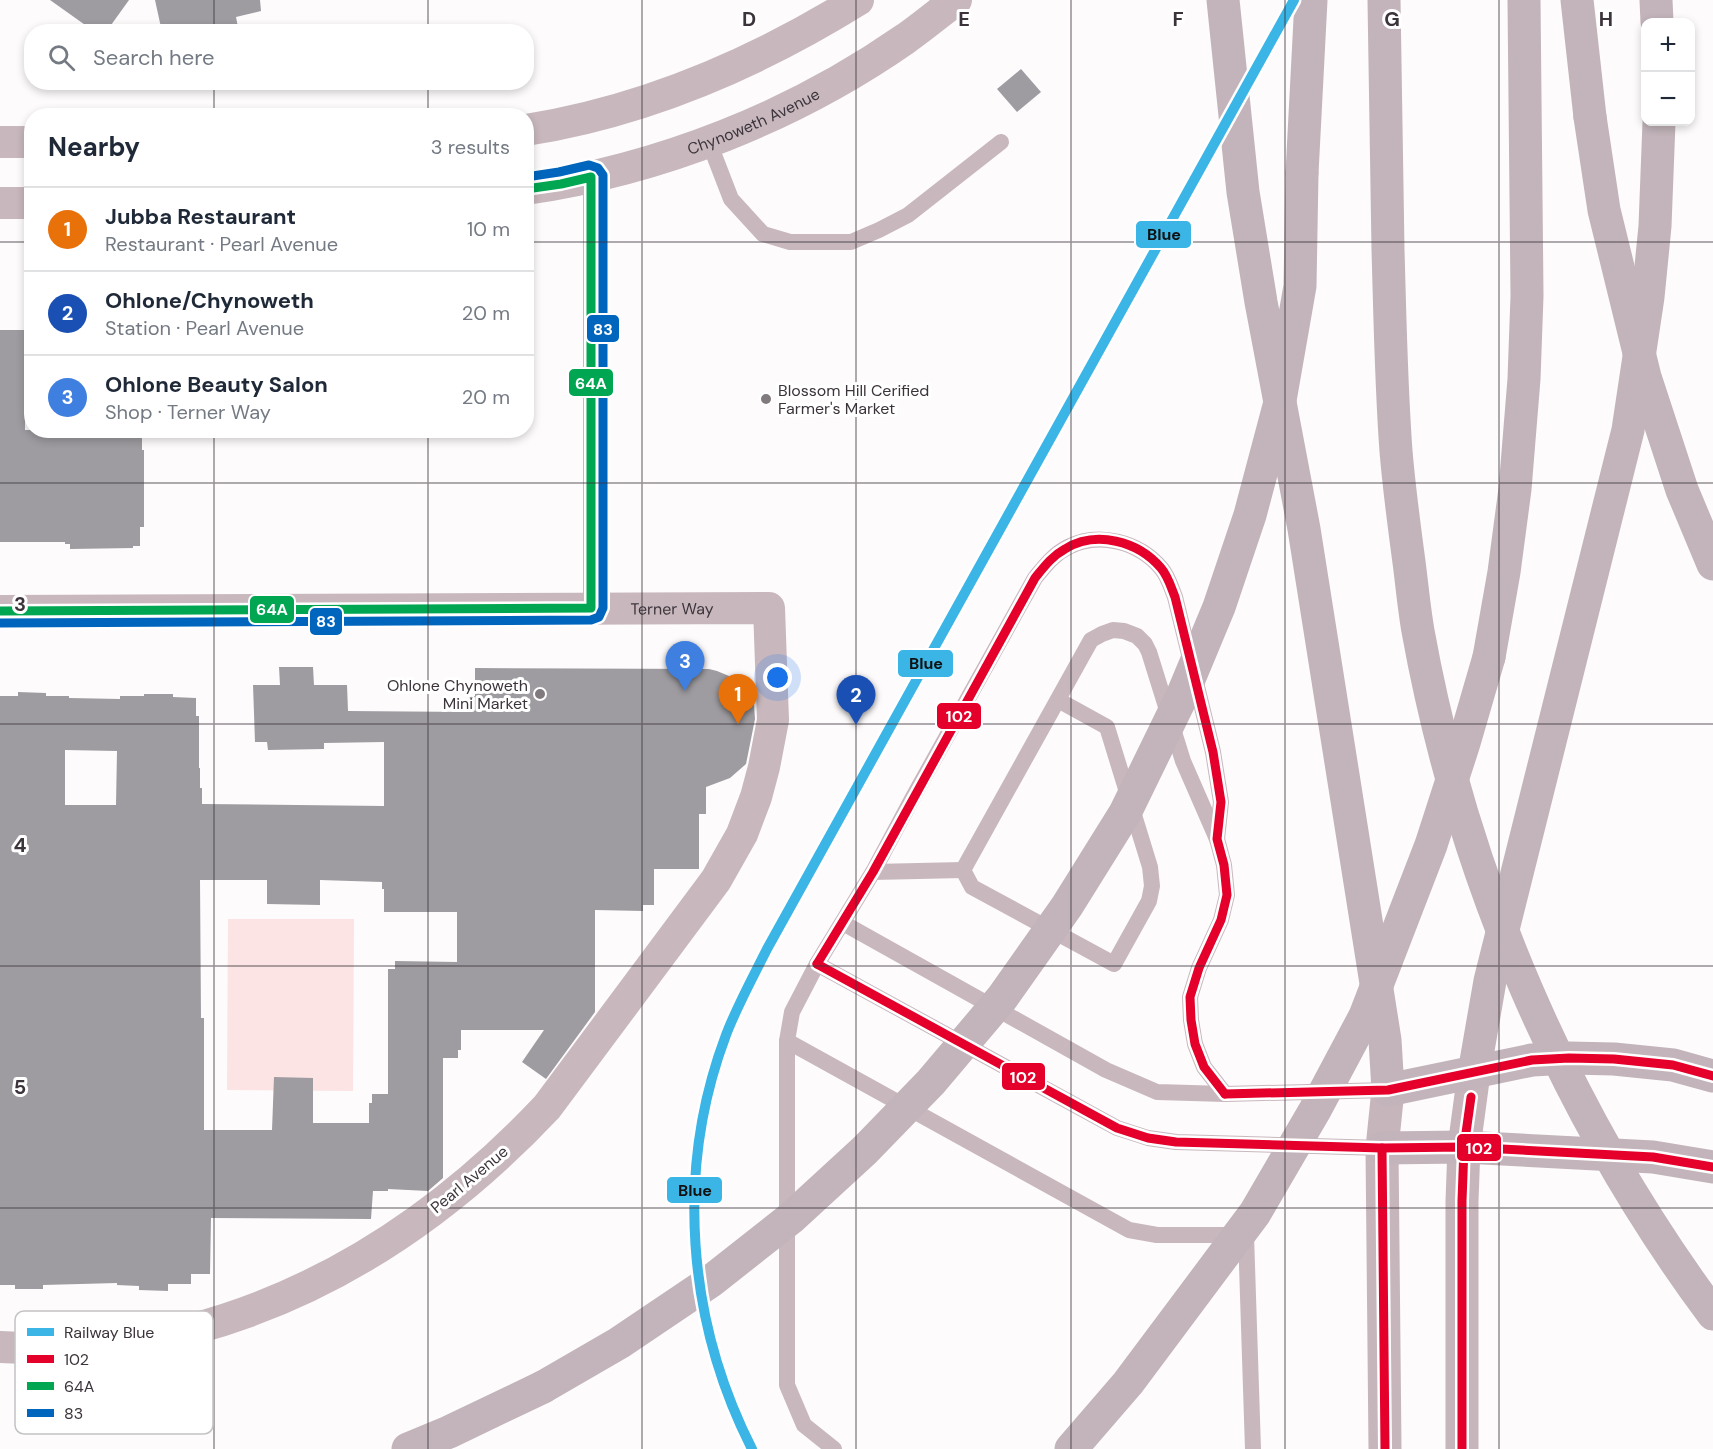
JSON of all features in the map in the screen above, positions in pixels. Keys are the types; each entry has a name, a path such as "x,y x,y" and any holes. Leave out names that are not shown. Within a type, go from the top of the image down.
{"highway":[{"path":"1223,0 1235,126 1250,239 1304,529 1385,1040 1388,1090 1532,1060 1614,1059 1673,1065 1713,1076"},
{"path":"408,1449 543,1387 619,1343 711,1281 791,1218 866,1150 931,1082 1002,998 1067,906 1125,813 1182,696 1219,607 1250,515 1279,406 1300,286 1302,173 1311,0"},
{"path":"1384,0 1390,341 1396,453 1417,628 1448,767 1471,841 1521,978 1580,1104 1616,1168 1713,1314"},
{"path":"1071,1449 1128,1383 1255,1213 1315,1110 1365,1016 1431,845 1464,743 1489,657 1504,572 1515,489 1524,379 1527,296 1524,0"},
{"path":"1577,0 1590,117 1604,210 1645,376 1662,433 1682,490 1713,564"},
{"path":"1656,0 1657,18"},
{"path":"1474,1073 1490,981 1628,430 1648,297 1655,226 1659,126"},
{"path":"1383,1148 1464,1147 1653,1157 1713,1167"}],"main road":[{"path":"1462,1449 1462,1201 1464,1147 1474,1073"},
{"path":"1385,1449 1383,1148 1388,1090"}],"street":[{"path":"534,129 621,109 687,87 760,55 812,28 858,0"},
{"name":"Chynoweth Avenue","path":"534,188 561,184 637,166 709,142 780,112 843,78 905,39 956,0"},
{"path":"0,142 24,142"},
{"path":"0,203 24,202"},
{"name":"Terner Way","path":"0,611 770,608"},
{"name":"Pearl Avenue","path":"213,1324 283,1298 334,1274 376,1250 482,1172 547,1107 716,880 742,834 756,797 773,720 770,608"},
{"name":"Pearl Avenue","path":"0,1347 15,1348"}],"lane":[{"path":"709,142 731,199 763,234 790,242 851,242 879,230 908,215 1001,142"},
{"path":"591,177 591,608"},
{"path":"834,1449 804,1425 787,1385 787,1041 792,1012 873,872 1035,578 1050,559 1068,547 1083,541 1099,539 1117,541 1135,547 1147,555 1161,568 1169,580 1213,752 1221,802 1217,839"},
{"path":"963,870 1092,640 1113,630 1137,636 1149,652 1183,761 1217,839 1224,866 1227,895 1221,920 1199,968 1190,997 1195,1044 1204,1067 1225,1094"},
{"path":"963,870 972,887 1114,964 1149,901 1152,886 1150,867 1107,727 1058,700"},
{"path":"873,872 963,870"},
{"path":"843,923 1106,1070 1157,1092 1225,1094 1388,1090"},
{"path":"818,964 1117,1128 1148,1138 1176,1142 1383,1148"},
{"path":"787,1041 1129,1230 1157,1235 1246,1235 1253,1449"}],"shaded area":[{"path":"228,919 354,919 353,1091 227,1090"}],"building":[{"path":"50,0 129,0 112,24 84,24"},
{"path":"155,0 260,0 261,11 236,17 237,24 160,24"},
{"path":"1021,69 1041,92 1017,112 997,89"},
{"path":"0,330 24,330 24,438 142,438 144,527 140,527 140,546 133,546 133,548 70,549 70,544 65,544 65,542 0,542"},
{"path":"279,667 313,667 314,685 347,685 348,711 468,712 469,696 475,696 475,668 709,669 729,676 745,689 754,705 755,719 746,764 730,778 706,787 706,814 699,814 699,869 654,869 654,905 643,905 643,911 595,910 595,1012 546,1079 522,1062 544,1030 461,1030 461,1050 458,1050 458,1058 443,1058 443,1178 428,1191 388,1189 388,1191 373,1191 371,1219 211,1218 210,1274 191,1274 191,1284 168,1284 168,1291 139,1290 139,1286 117,1285 117,1283 43,1285 43,1289 15,1289 15,1285 0,1285 0,696 18,696 18,692 46,693 46,696 69,696 69,698 120,699 120,696 173,694 173,697 196,698 196,716 199,716 202,804 384,806 384,742 324,743 324,749 268,750 267,742 255,742 253,685 280,685","holes":["65,750 117,751 116,805 65,805","200,880 267,880 267,904 320,905 320,880 382,882 384,912 457,912 457,962 395,961 395,969 388,969 388,1094 372,1094 372,1103 369,1103 369,1123 313,1123 313,1078 274,1077 272,1130 204,1130"]}],"rail line":[{"name":"Blue","path":"752,1449 730,1400 713,1349 702,1297 696,1245 695,1192 699,1139 710,1086 726,1035 767,949 1294,0"}],"transit line":[{"name":"83","path":"0,623 591,620 599,617 603,608 603,175 598,168 589,165 534,176"},
{"name":"64A","path":"0,611 591,608 591,177 534,188"},
{"name":"102","path":"817,964 873,872 1035,578 1056,555 1077,543 1103,540 1129,545 1152,559 1169,582 1175,597 1213,752 1221,802 1217,839 1224,865 1227,895 1221,920 1199,968 1190,997 1195,1044 1204,1067 1225,1094"},
{"name":"102","path":"817,964 1117,1128 1148,1138 1176,1142 1382,1148 1464,1147 1653,1157 1713,1167"},
{"name":"102","path":"1225,1094 1388,1090 1532,1060 1569,1058 1614,1059 1673,1065 1713,1076"},
{"name":"102","path":"1462,1449 1462,1201 1464,1147 1471,1097"},
{"name":"102","path":"1382,1148 1385,1449"}],"place":[{"name":"Blossom Hill Cerified Farmer's Market","path":"766,399"},
{"name":"Ohlone Beauty Salon","path":"685,691"},
{"name":"Ohlone Chynoweth Mini Market","path":"540,694"},
{"name":"Jubba Restaurant","path":"738,724"},
{"name":"Ohlone/Chynoweth","path":"856,725"}]}
